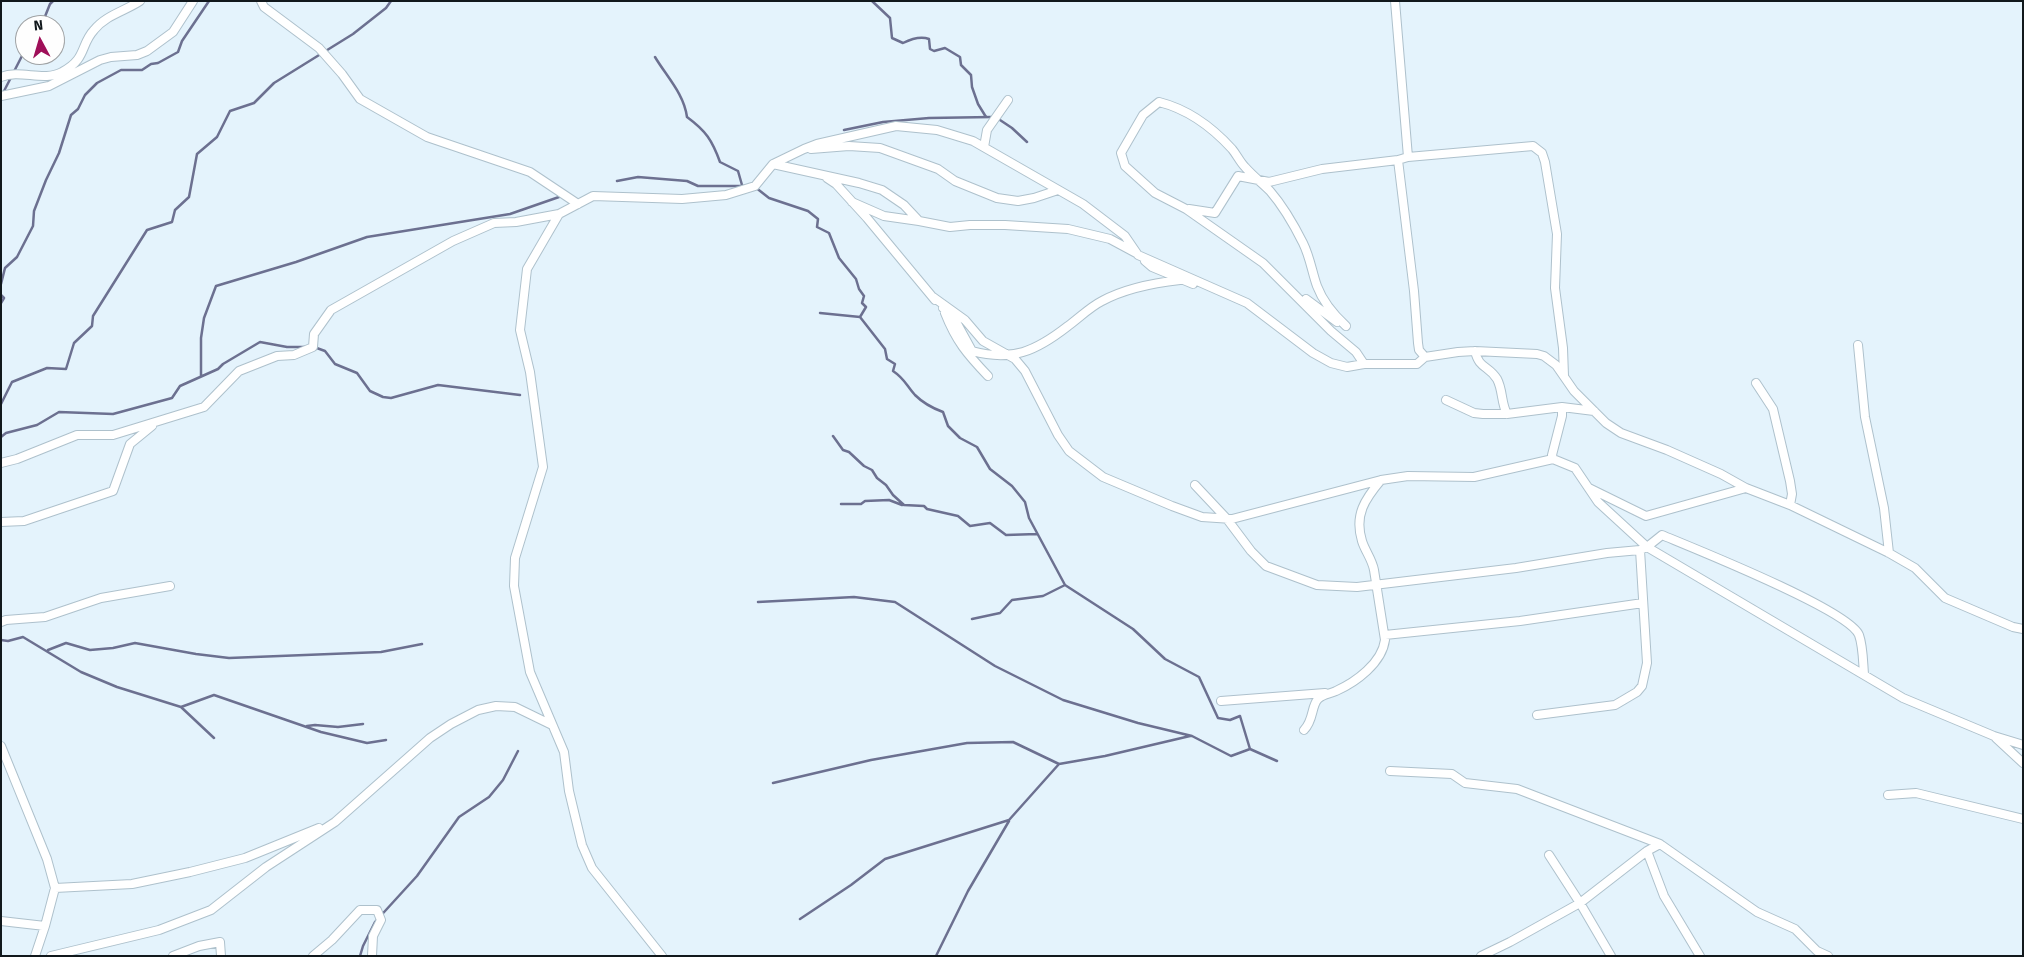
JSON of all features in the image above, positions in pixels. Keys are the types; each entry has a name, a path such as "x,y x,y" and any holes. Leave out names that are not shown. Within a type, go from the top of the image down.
{"street":[{"path":"1,77 10,74 54,76 62,72 78,61 92,32 99,24 108,17 140,1"},
{"path":"1,96 49,86 100,60 137,55 147,51 173,32 193,1"},
{"path":"1395,1 1408,157"},
{"path":"260,2 319,48 342,74 360,99 427,137 530,172 578,204"},
{"path":"984,148 987,130 1008,100"},
{"path":"1294,293 1329,317 1346,326 1334,315 1317,287 1308,256 1293,226 1270,192 1241,163 1233,150 1205,125 1175,106 1159,102 1142,114 1121,153 1125,166 1156,193 1186,209 1263,263 1331,330 1356,352 1364,364"},
{"path":"1,463 17,459 77,435 113,435 204,407 239,371 277,356 294,355 313,347 314,334 331,310 453,242 494,224 559,214 593,196 682,199 726,195 754,186 773,164 804,149 896,126 937,130 973,141 1083,204 1125,236 1138,255 1152,267 1180,280 1246,303"},
{"path":"804,149 849,146 880,148 920,161 938,169 954,181 997,198 1018,201 1058,190"},
{"path":"1186,209 1215,213 1238,176 1270,182 1322,168 1398,160 1408,157 1533,146 1542,153 1545,162 1557,234 1555,288 1563,348 1564,376"},
{"path":"1398,160 1414,291 1418,343 1419,350 1425,357"},
{"path":"773,164 882,190 904,205 919,221"},
{"path":"818,174 836,184 955,320 966,344 972,351 984,354 1017,355 1050,339 1101,301 1139,286 1180,280"},
{"path":"852,202 884,216 950,227 1006,225 1068,229 1110,239 1138,255 1246,303 1313,353 1331,363 1347,367 1364,364 1417,364 1425,357 1475,351 1537,354 1552,362 1574,391 1606,423 1621,433 1667,450 1721,474 1746,488 1790,505 1889,553 1915,568 1945,598 2013,627 2023,629"},
{"path":"559,214 527,269 520,330 530,372 543,466 515,558 514,586 530,672 564,752 569,791 582,845 592,868 662,956"},
{"path":"933,297 965,320 983,341 1010,355 1025,371 1058,435 1069,451 1103,477 1172,506 1202,516 1232,519 1381,480 1408,476 1474,477 1553,460 1572,466 1598,502 1644,549 1903,698 1994,736 2023,745"},
{"path":"943,308 953,333 965,352 988,376"},
{"path":"1858,345 1865,417 1884,508 1889,553"},
{"path":"1475,351 1478,363 1491,372 1499,384 1502,402 1507,414"},
{"path":"1756,383 1773,409 1790,481 1792,494 1790,505"},
{"path":"1446,400 1474,413 1507,414 1562,406 1594,411"},
{"path":"1553,460 1552,455 1562,416 1562,406"},
{"path":"1,522 24,521 113,491 130,444 146,430 164,419"},
{"path":"1304,730 1313,716 1316,701 1369,668 1384,647 1385,635 1372,559 1362,542 1361,510 1365,499 1381,480"},
{"path":"1195,485 1227,519 1251,551 1266,566 1316,585 1357,587 1516,568 1607,552 1644,549 1662,535 1761,578 1841,617 1859,634 1864,674"},
{"path":"1585,486 1646,516 1746,488"},
{"path":"1536,715 1615,705 1642,686 1647,663 1643,602 1644,549"},
{"path":"1,622 45,617 101,598 170,586"},
{"path":"1385,635 1520,621 1643,602"},
{"path":"1221,701 1332,692"},
{"path":"51,956 159,930 211,910 266,867 335,822 430,738 451,724 478,710 496,706 515,707 552,725"},
{"path":"1994,736 2023,763"},
{"path":"1,746 47,860 55,888 35,956"},
{"path":"1390,771 1452,774 1464,782 1517,789 1660,844 1757,912 1795,929 1818,953 1828,956"},
{"path":"1888,795 1916,793 2023,819"},
{"path":"55,888 132,884 190,872 245,858 335,822"},
{"path":"1481,956 1580,903 1647,851 1660,844"},
{"path":"1647,851 1664,896 1700,956"},
{"path":"1549,854 1611,956"},
{"path":"313,956 332,940 360,910 377,910 382,920 372,936 372,956"},
{"path":"1,921 45,926"},
{"path":"173,956 199,946 220,942 221,956"}],"waterway":[{"path":"46,15 53,1"},
{"path":"1,284 5,268 17,257 33,226 34,211 59,153 71,115 78,109 85,95 97,83 121,70 142,70 178,52 182,41 209,1"},
{"path":"1,404 12,382 47,368 66,369 74,343 92,326 93,316 147,230 172,222 175,210 189,197 197,154 217,137 230,111 254,103 274,83 353,34 386,8 391,1"},
{"path":"872,1 890,18 892,38 903,43 916,38 929,39 930,49 934,51 945,48 960,57 961,65 971,75 972,87 978,104 986,117"},
{"path":"655,57 679,93 687,117 708,136 720,162 738,171 742,185"},
{"path":"2,95 17,65"},
{"path":"844,130 883,122 929,118 992,117"},
{"path":"1000,120 1027,142"},
{"path":"617,181 638,177 687,181 698,186 747,186"},
{"path":"755,187 769,198 808,211 818,219 817,227 829,233 839,258 856,279 859,289 864,296 862,303 866,307 860,317"},
{"path":"201,376 201,338 204,318 216,286 296,262 367,237 510,214 559,197"},
{"path":"1,295 4,298 1,303"},
{"path":"820,313 860,317 885,349 887,359 895,364 893,371 921,400 943,412 948,426 960,438 977,447 990,469 1012,486 1025,502 1029,518 1065,585"},
{"path":"1,437 6,433 37,425 59,412 113,414 172,398 180,386 218,369 223,364 260,342 287,347 306,347"},
{"path":"314,347 325,351 335,364 357,373 370,391 383,397 391,398 438,385 520,395"},
{"path":"833,436 843,450 849,452 864,466 872,470 877,478 904,505 924,506 927,509 958,516 970,526 990,523 1006,535 1037,534"},
{"path":"841,504 861,504 865,501 889,500 902,505"},
{"path":"972,619 1000,613 1012,600 1043,596 1065,585 1133,629 1165,659 1199,677 1218,718 1230,720 1240,716 1250,749"},
{"path":"758,602 854,597 895,602 995,666 1063,700 1138,723 1192,736 1231,756 1250,749 1277,761"},
{"path":"1,640 8,641 23,637 81,672 117,687 181,707 214,738"},
{"path":"48,650 66,643 90,650 113,648 135,643 229,658 381,652 422,644"},
{"path":"181,707 214,695 321,732 367,743 386,740"},
{"path":"307,726 338,727 363,724"},
{"path":"773,783 871,760 967,743 1013,742 1059,764 1105,756 1190,736"},
{"path":"360,956 375,922 417,876 459,817 489,797 503,780 518,751"},
{"path":"800,919 851,885 885,859 1009,820 1059,764"},
{"path":"936,956 968,891 1009,821"}]}
